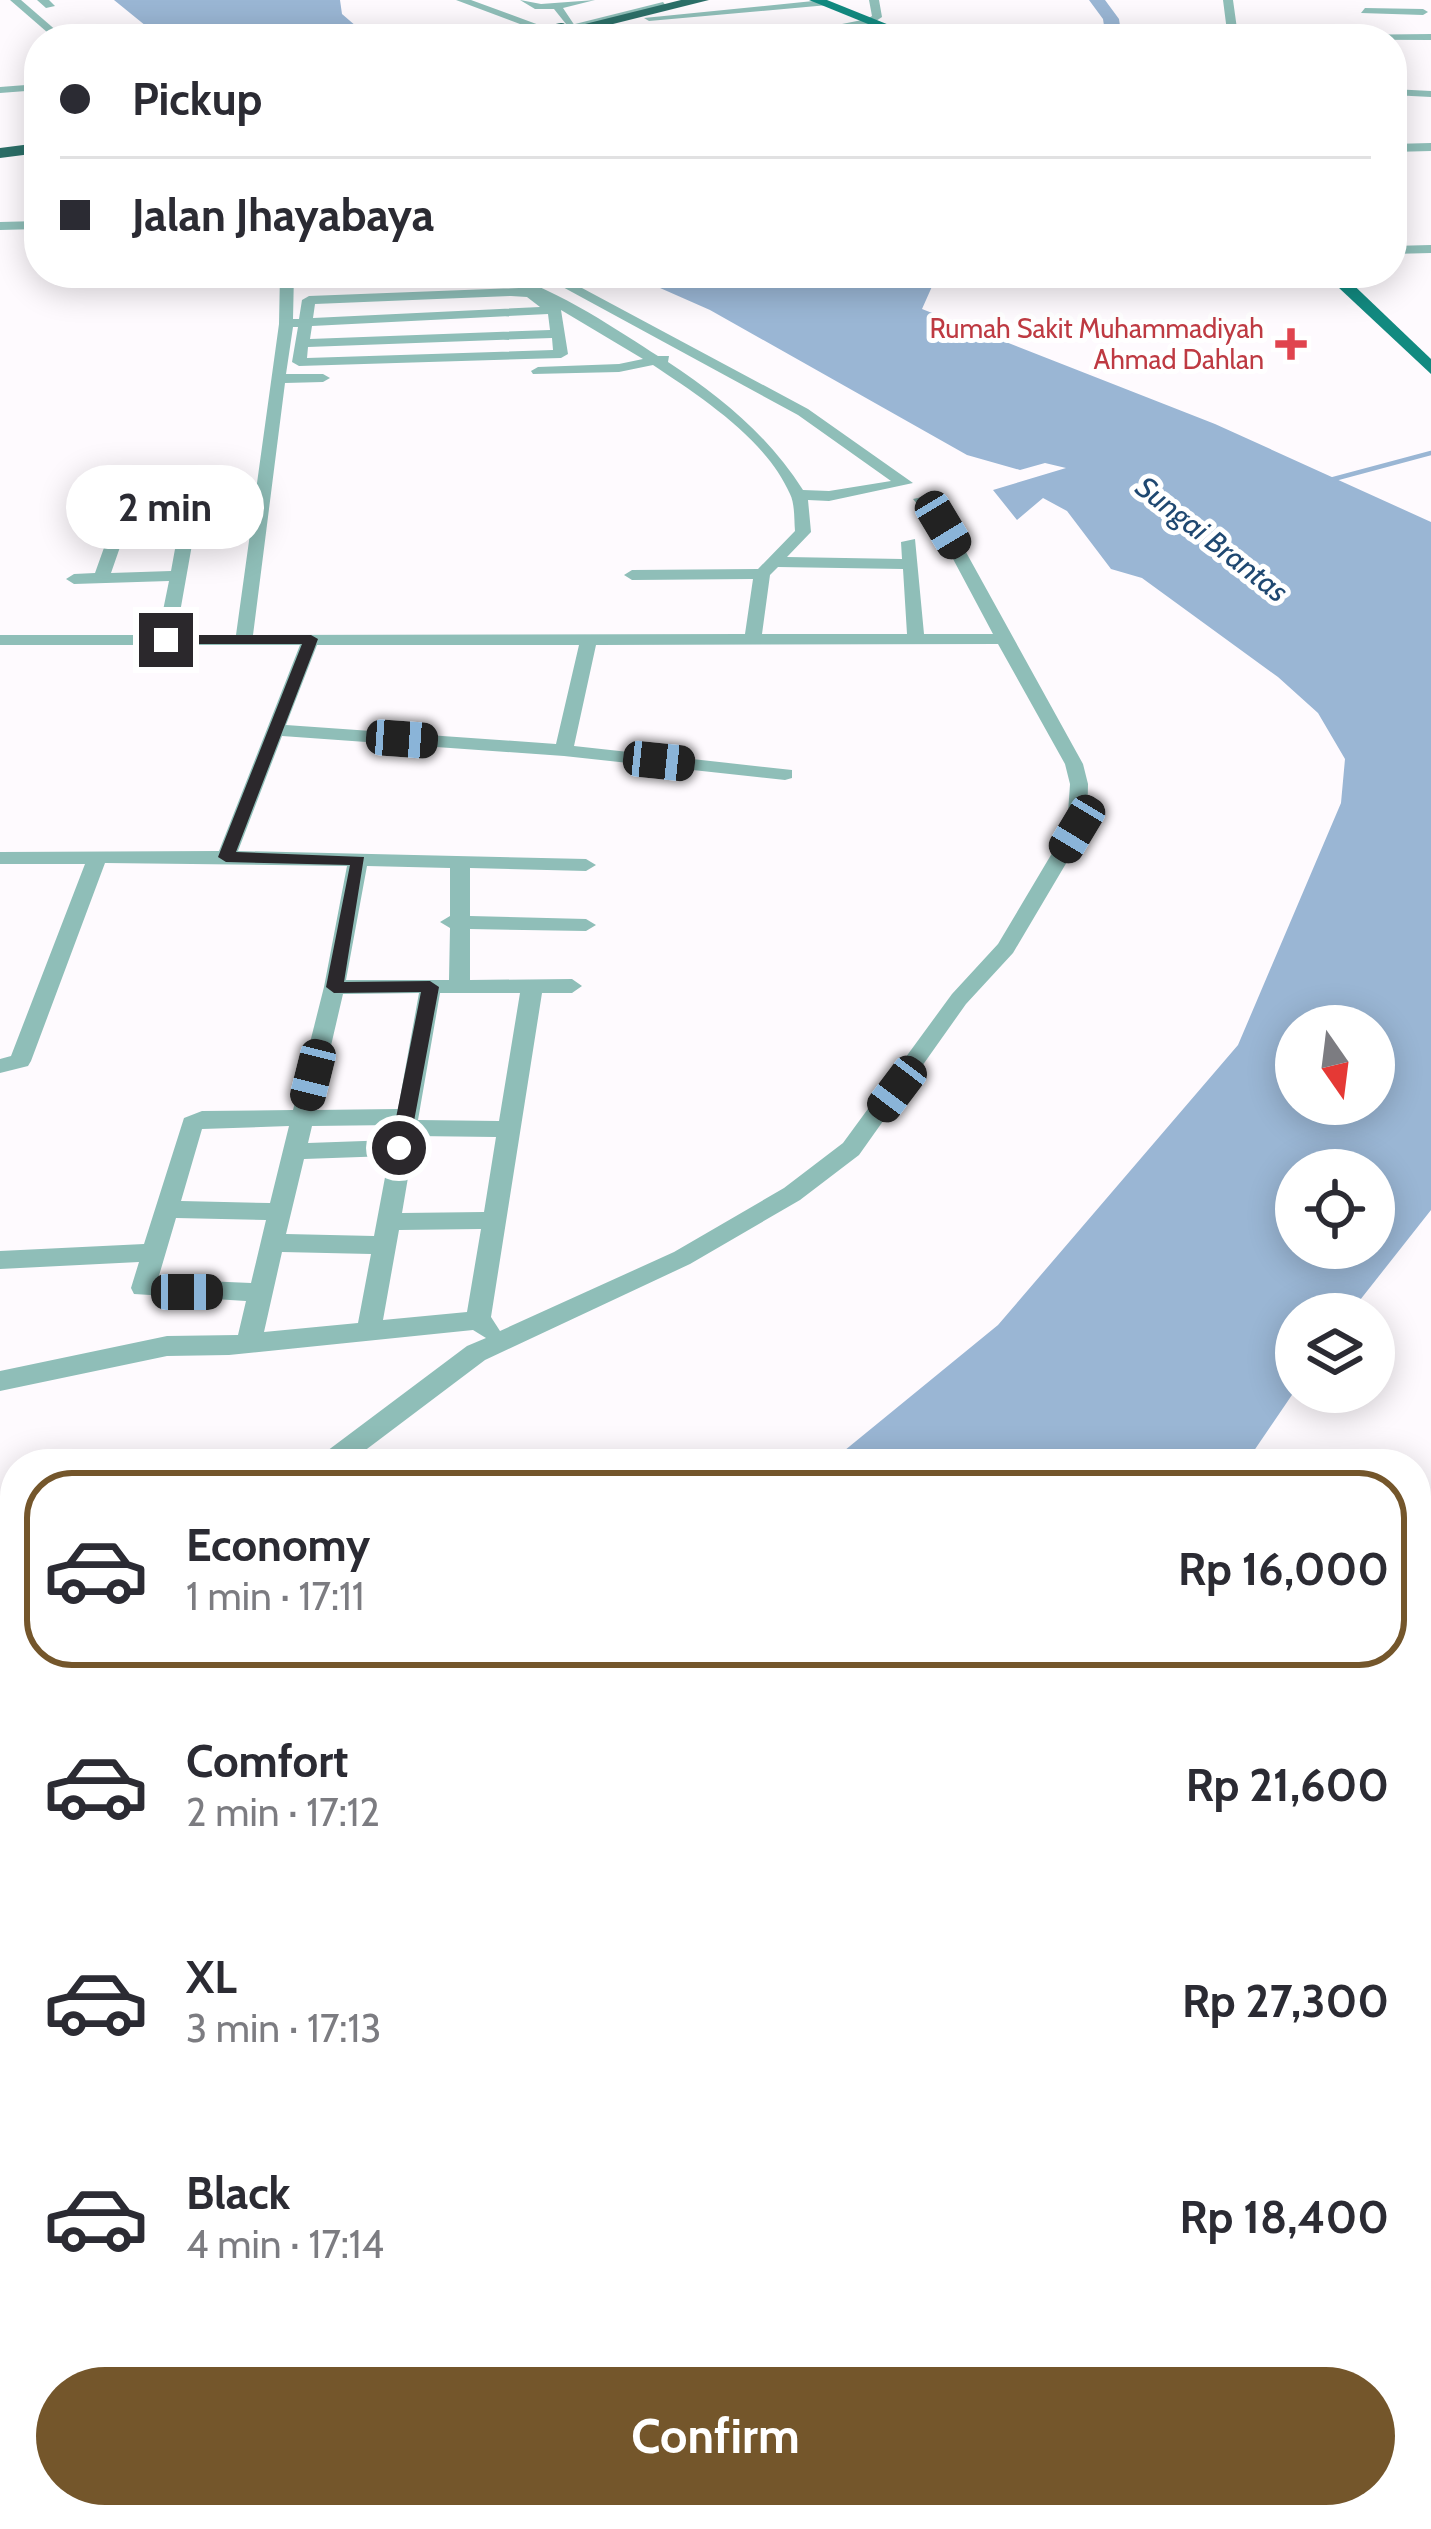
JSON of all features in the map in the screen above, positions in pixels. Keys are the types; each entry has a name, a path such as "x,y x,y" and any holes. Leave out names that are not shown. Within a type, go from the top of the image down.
{"highway":[{"path":"584,24 701,0"}],"main road":[{"path":"820,2 876,24"},
{"path":"1347,288 1428,362"}],"street":[{"path":"15,0 43,24"},
{"path":"461,0 543,24"},
{"path":"525,0 539,7 591,4 590,0"},
{"path":"581,24 683,0"},
{"path":"857,24 877,17 874,0"},
{"path":"649,18 820,2"},
{"path":"557,6 559,24"},
{"path":"1365,11 1427,21"},
{"path":"1395,24 1427,21"},
{"path":"244,640 286,324 287,288"},
{"path":"534,288 659,361 757,439 801,494 803,532 768,568 753,638"},
{"path":"573,288 803,412 904,483 830,496 801,494"},
{"path":"523,292 554,310 559,334 303,344 312,299 523,292"},
{"path":"286,324 554,310"},
{"path":"278,380 619,368 691,350"},
{"path":"348,1449 476,1353 682,1258 792,1194 851,1149 959,1000 1006,948 1077,829 1079,784 1074,764 955,545 921,499"},
{"path":"93,523 189,515 166,640"},
{"path":"100,579 122,523"},
{"path":"909,542 916,639"},
{"path":"632,575 910,564"},
{"path":"74,579 178,576"},
{"path":"226,857 311,639"},
{"path":"565,750 589,639"},
{"path":"0,640 1004,639"},
{"path":"274,730 565,750 784,774"},
{"path":"0,858 226,857 586,867"},
{"path":"0,1066 20,1061 97,858"},
{"path":"249,1341 334,987 358,860"},
{"path":"369,1329 402,1131 444,987 457,919 459,865"},
{"path":"457,919 586,925"},
{"path":"334,987 572,986"},
{"path":"478,1319 532,987"},
{"path":"259,1292 151,1292 143,1285 195,1120 302,1119 402,1131 507,1129"},
{"path":"294,1150 402,1131"},
{"path":"167,1209 278,1212"},
{"path":"273,1243 493,1220"},
{"path":"0,1261 152,1253"},
{"path":"0,1381 167,1346 478,1319 502,1340"}],"water":[{"path":"114,0 340,0 342,14 354,24 144,24"},
{"name":"Sungai Brantas","path":"660,288 931,288 922,309 1215,424 1431,522 1431,1210 1395,1256 1395,1149 1275,1149 1275,1269 1384,1269 1366,1293 1275,1293 1275,1413 1280,1413 1255,1449 846,1449 998,1325 1238,1045 1341,803 1345,759 1318,713 1278,677 1142,578 1111,569 1067,511 1043,498 1017,520 993,490 1066,468 1045,463 1020,470 967,455 710,310"}],"waterway":[{"path":"1097,0 1112,24"},
{"path":"1330,480 1431,453"}],"place":[{"name":"Rumah Sakit Muhammadiyah Ahmad Dahlan","path":"1291,344"}],"route":[{"path":"166,640 311,639 226,857 358,860 334,987 430,987 399,1148"}]}
